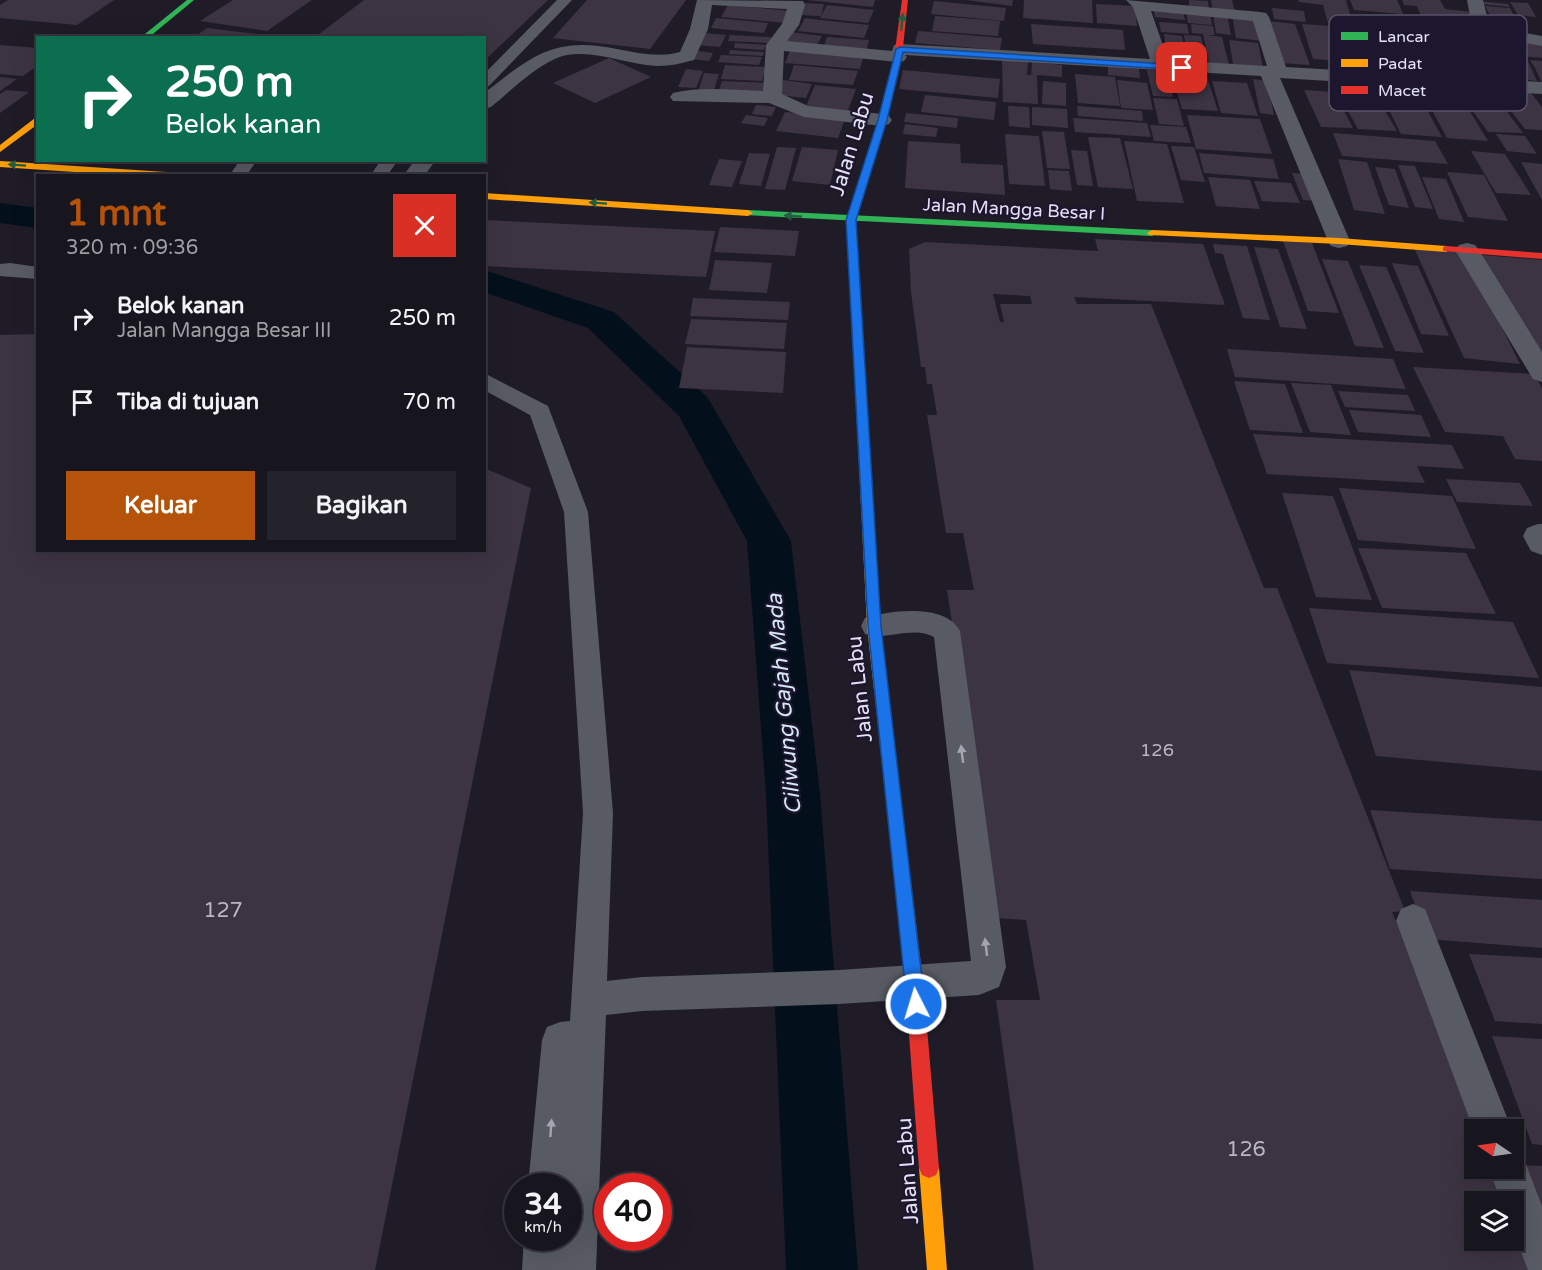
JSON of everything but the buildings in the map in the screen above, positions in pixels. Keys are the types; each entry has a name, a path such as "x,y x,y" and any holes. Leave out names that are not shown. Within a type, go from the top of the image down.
{"street":[{"path":"146,36 191,0"},
{"path":"486,101 525,72 565,50 584,48 669,61 688,56 707,0 797,5 790,25 775,45 771,97"},
{"name":"Jalan Labu","path":"905,0 899,53 882,120 851,220 874,626 914,981 937,1270"},
{"path":"1475,0 1478,15"},
{"path":"1161,66 1137,2 1260,17 1273,73 1339,242"},
{"path":"1527,37 1542,40"},
{"path":"775,45 1329,76"},
{"path":"1527,87 1542,88"},
{"path":"680,97 709,95 771,97 804,111 882,120"},
{"path":"0,149 36,122"},
{"path":"415,174 424,162"},
{"path":"0,164 151,174"},
{"name":"Jalan Mangga Besar I","path":"486,196 851,220 1339,242 1542,256"},
{"path":"1467,250 1542,373"},
{"path":"1542,536 1538,536 1542,543"}],"lane":[{"path":"486,81 565,0"},
{"path":"0,270 10,268 36,273"},
{"path":"486,381 540,411 576,512 598,813 576,1270"},
{"path":"589,1000 642,994 839,987 979,978 987,975 989,967 947,631 930,622 874,626"},
{"path":"1413,921 1489,1119"},
{"path":"549,1173 560,1040 588,1038"},
{"path":"1512,1179 1542,1256"},
{"path":"542,1270 543,1251"}],"waterway":[{"name":"Ciliwung Gajah Mada","path":"0,213 36,218"},
{"name":"Ciliwung Gajah Mada","path":"486,281 601,320 694,408 769,541 793,794 822,1270"}],"traffic: fast":[{"path":"146,36 191,0"},
{"path":"748,213 1152,233"}],"traffic: slow":[{"path":"0,149 36,122"},
{"path":"0,164 151,174"},
{"path":"486,196 748,213"},
{"path":"1152,233 1339,241 1446,249"},
{"path":"859,365 874,626 881,690"},
{"path":"929,1168 937,1270"}],"traffic: jam":[{"path":"859,365 851,220 882,120 898,57 905,0"},
{"path":"1446,249 1542,256"},
{"path":"881,690 914,981 929,1168"}],"route":[{"path":"916,1004 874,626 851,220 882,120 900,49 1182,68"}]}
